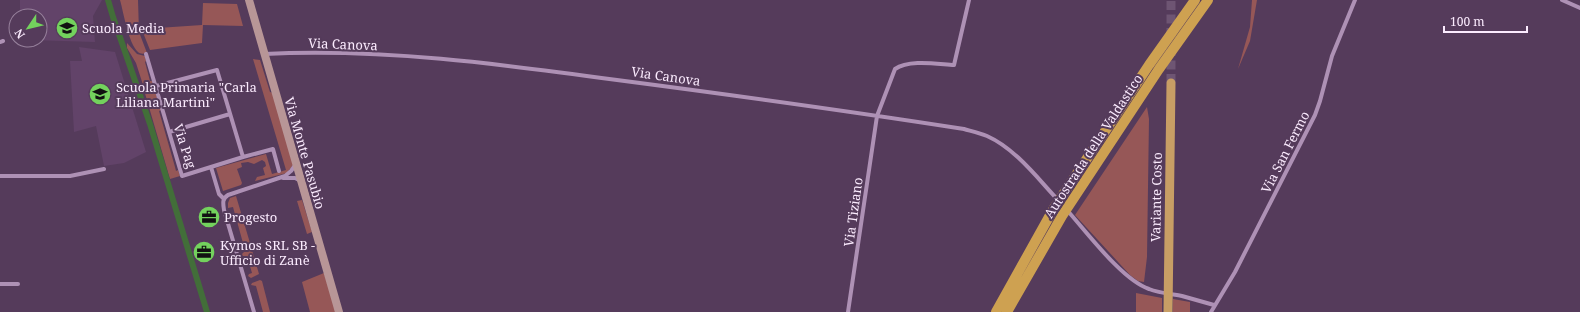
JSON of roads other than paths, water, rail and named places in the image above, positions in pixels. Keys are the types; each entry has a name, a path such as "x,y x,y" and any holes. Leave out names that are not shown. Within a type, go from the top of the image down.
{"highway":[{"name":"Autostrada della Valdastico","path":"996,312 1054,208 1149,65 1195,0"},
{"name":"Autostrada della Valdastico","path":"1007,312 1062,216 1159,69 1208,0"},
{"name":"Variante Costo","path":"1168,312 1171,83"}],"main road":[{"name":"Via Monte Pasubio","path":"249,0 339,312"}],"street":[{"name":"Via Tiziano","path":"848,312 877,116 895,69 904,64 915,63 954,65 969,0"},
{"name":"Via San Fermo","path":"1211,312 1214,305 1225,292 1315,115 1332,56 1355,0"},
{"path":"1562,0 1580,8"},
{"name":"Via Canova","path":"264,54 301,52 462,60 964,129 987,136 1015,155 1130,279 1138,285 1158,292 1182,296 1214,305"},
{"name":"Via Pag","path":"146,54 182,176 273,149 279,171"},
{"path":"156,86 217,70 242,158"},
{"path":"169,132 230,114"},
{"path":"282,178 291,171 296,164"},
{"path":"211,167 219,194 224,199"},
{"path":"0,176 70,176 104,170"},
{"path":"254,312 224,210 224,199 228,195 282,178 295,178 302,181"},
{"path":"0,284 18,284"}],"waterway":[{"path":"108,0 150,124 207,312"}],"tunnel":[{"path":"1171,0 1171,37"},
{"path":"1171,49 1171,83"}],"place":[{"name":"Scuola Media","path":"67,28"},
{"name":"Scuola Primaria \"Carla Liliana Martini\"","path":"100,94"},
{"name":"Progesto","path":"209,217"},
{"name":"Kymos SRL SB - Ufficio di Zanè","path":"204,252"}]}
